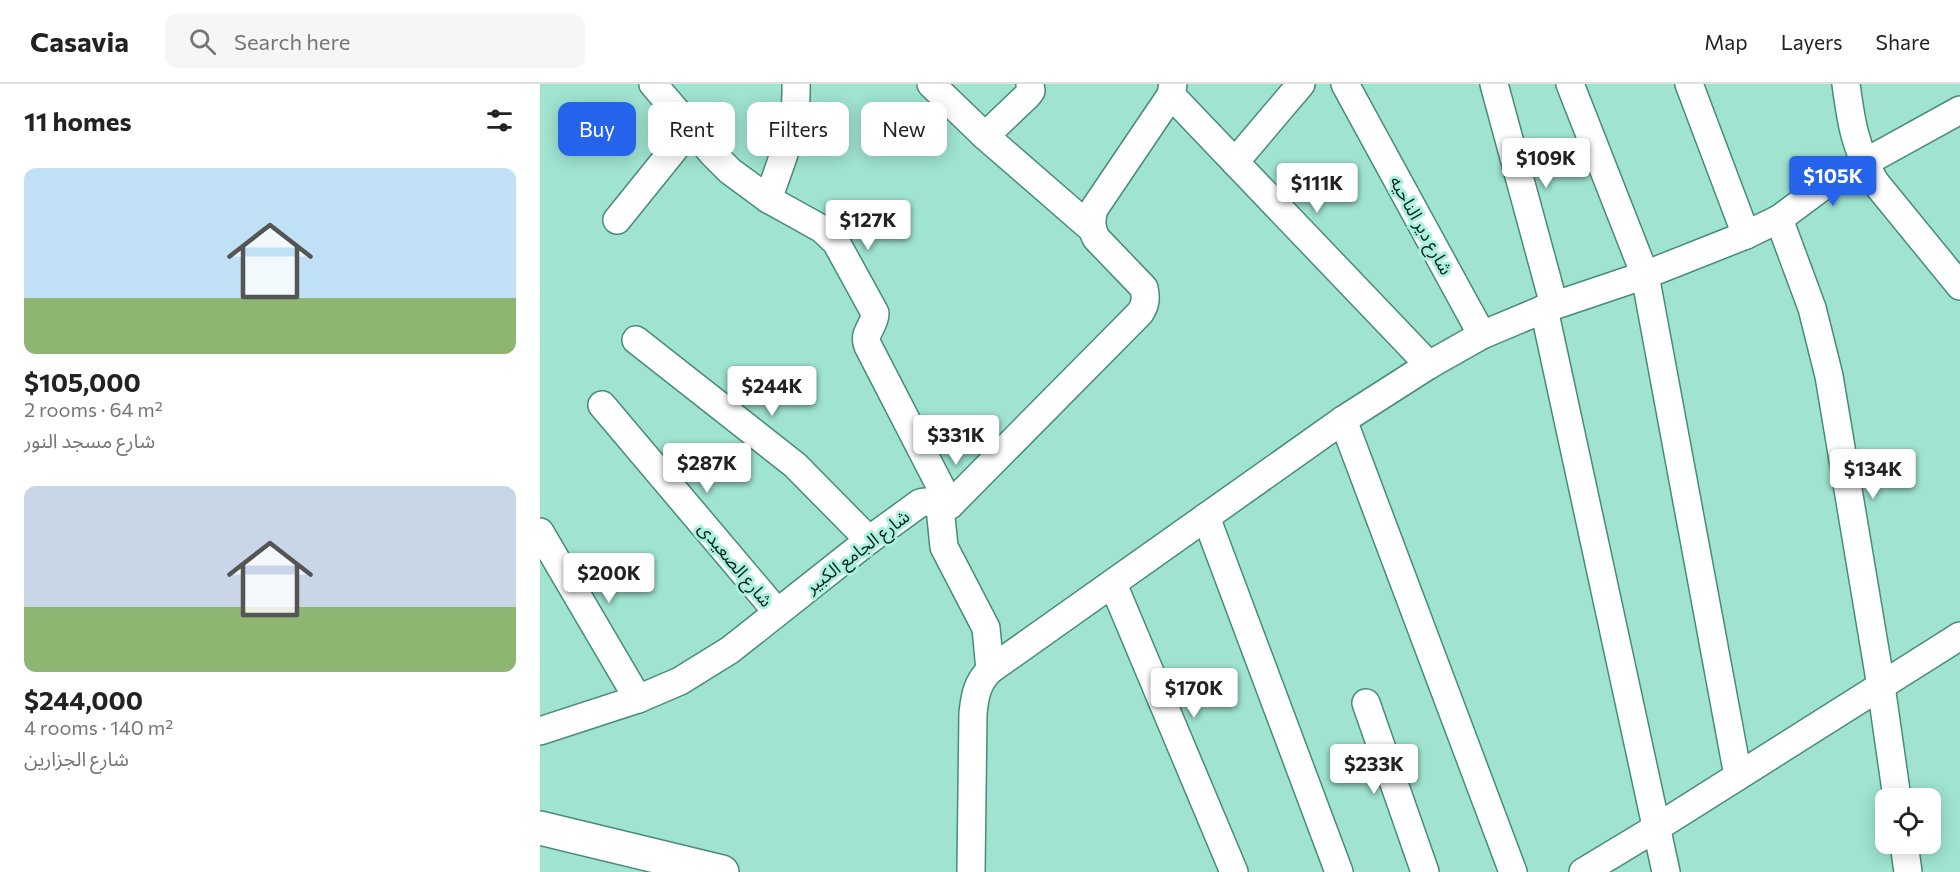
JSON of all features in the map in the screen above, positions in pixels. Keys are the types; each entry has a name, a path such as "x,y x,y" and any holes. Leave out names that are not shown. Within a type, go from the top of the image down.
{"street":[{"path":"653,84 669,102"},
{"path":"768,199 791,133 796,84"},
{"path":"931,84 985,136 1092,229"},
{"path":"985,136 1028,95 1031,91 1030,84"},
{"path":"1235,162 1301,84"},
{"name":"شارع دير الناحيه","path":"1345,84 1482,335"},
{"path":"1494,84 1549,307 1666,872"},
{"path":"1570,84 1645,275 1738,776"},
{"path":"1689,84 1746,235"},
{"path":"1846,84 1854,137 1864,163 1875,182 1960,286"},
{"path":"945,506 1145,306 1144,288 1096,238 1091,219 1094,209 1172,89 1235,162 1429,365"},
{"path":"971,872 973,713 976,690 982,678 990,670 1343,420 1429,365 1482,335 1549,307 1645,275 1746,235 1779,219 1822,187 1960,110"},
{"path":"617,220 669,156"},
{"path":"715,156 730,171 768,199 822,229 836,242 846,258 875,313 873,325 867,332 866,341 945,506 944,547 986,628 990,670"},
{"path":"1779,219 1812,308 1829,376 1881,686 1896,788"},
{"path":"636,340 795,465 869,540"},
{"name":"شارع الصعيدى","path":"602,405 777,612"},
{"path":"1343,420 1513,872"},
{"name":"شارع الجامع الكبير","path":"540,731 638,699 680,681 730,650 869,540 920,503 930,502 945,506"},
{"path":"1206,517 1340,872"},
{"path":"540,532 638,699"},
{"path":"1113,584 1234,872"},
{"path":"1583,872 1960,636"},
{"path":"1366,703 1425,872"},
{"path":"540,828 722,872"},
{"path":"1906,854 1908,872"}]}
